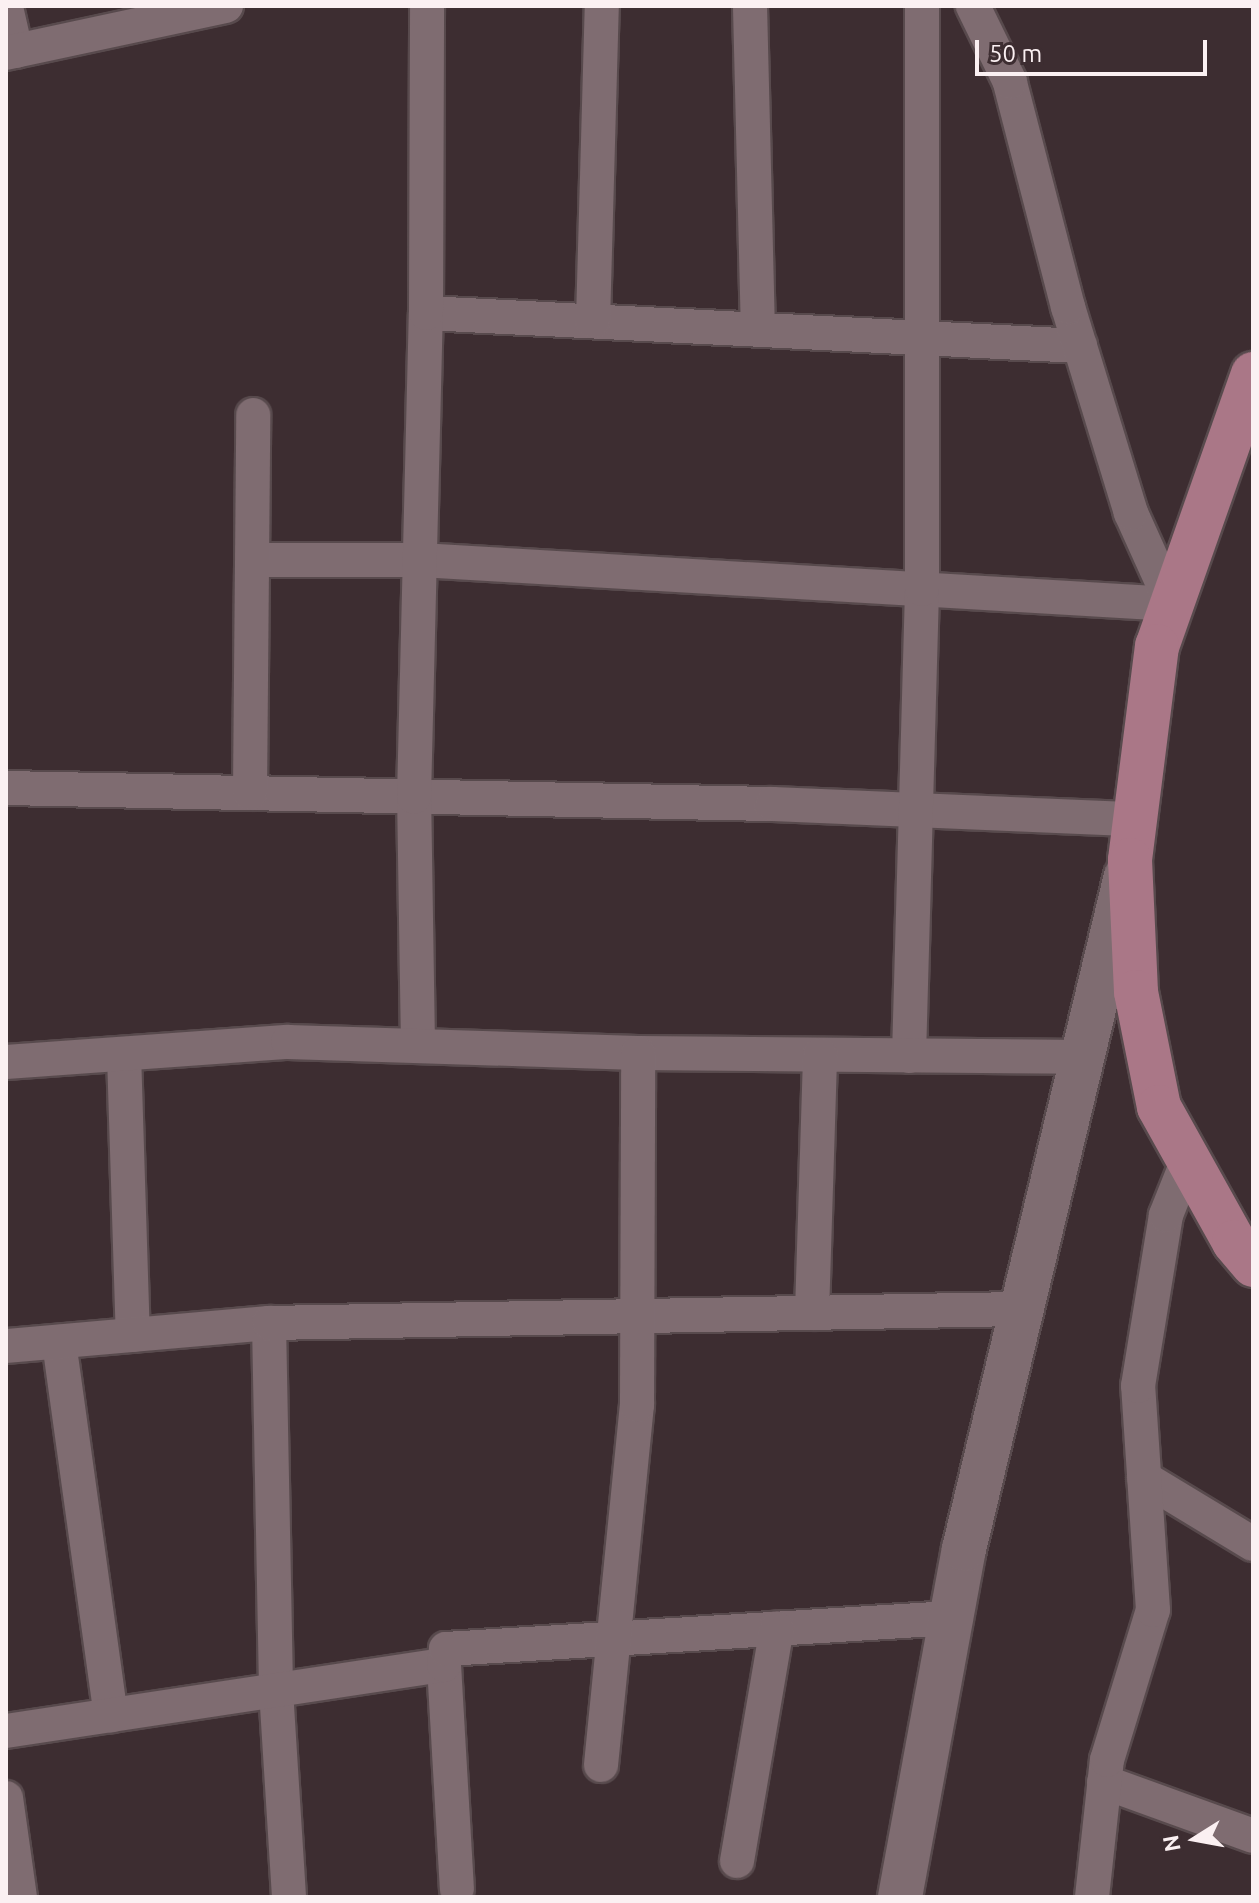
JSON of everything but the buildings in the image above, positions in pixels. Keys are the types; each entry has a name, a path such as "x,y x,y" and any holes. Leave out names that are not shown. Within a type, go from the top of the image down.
{"main road":[{"path":"1253,374 1157,646 1132,840 1136,992 1159,1107 1253,1265"}],"street":[{"path":"6,7 11,52 226,6"},
{"path":"418,1046 414,797 426,313 427,6"},
{"path":"593,321 602,6"},
{"path":"750,6 758,330"},
{"path":"909,1056 922,589 922,6"},
{"path":"253,560 420,560 1172,604 1131,513 1080,346 1010,82 973,6"},
{"path":"426,313 1080,346"},
{"path":"250,793 253,415"},
{"path":"6,788 916,810 1132,840 951,1618 900,1897"},
{"path":"6,1062 288,1042 638,1053 1082,1057"},
{"path":"601,1765 617,1639 640,1316 638,1053"},
{"path":"124,1054 133,1335"},
{"path":"812,1313 820,1055"},
{"path":"1092,1897 1104,1782 1153,1610 1138,1386 1166,1215 1188,1160"},
{"path":"6,1346 269,1323 1022,1309"},
{"path":"269,1323 276,1690 289,1897"},
{"path":"59,1342 111,1715"},
{"path":"1144,1478 1253,1544"},
{"path":"457,1889 444,1665 446,1649 951,1618"},
{"path":"737,1861 777,1628"},
{"path":"6,1731 444,1665"},
{"path":"1104,1782 1253,1836"},
{"path":"6,1798 20,1897"}]}
